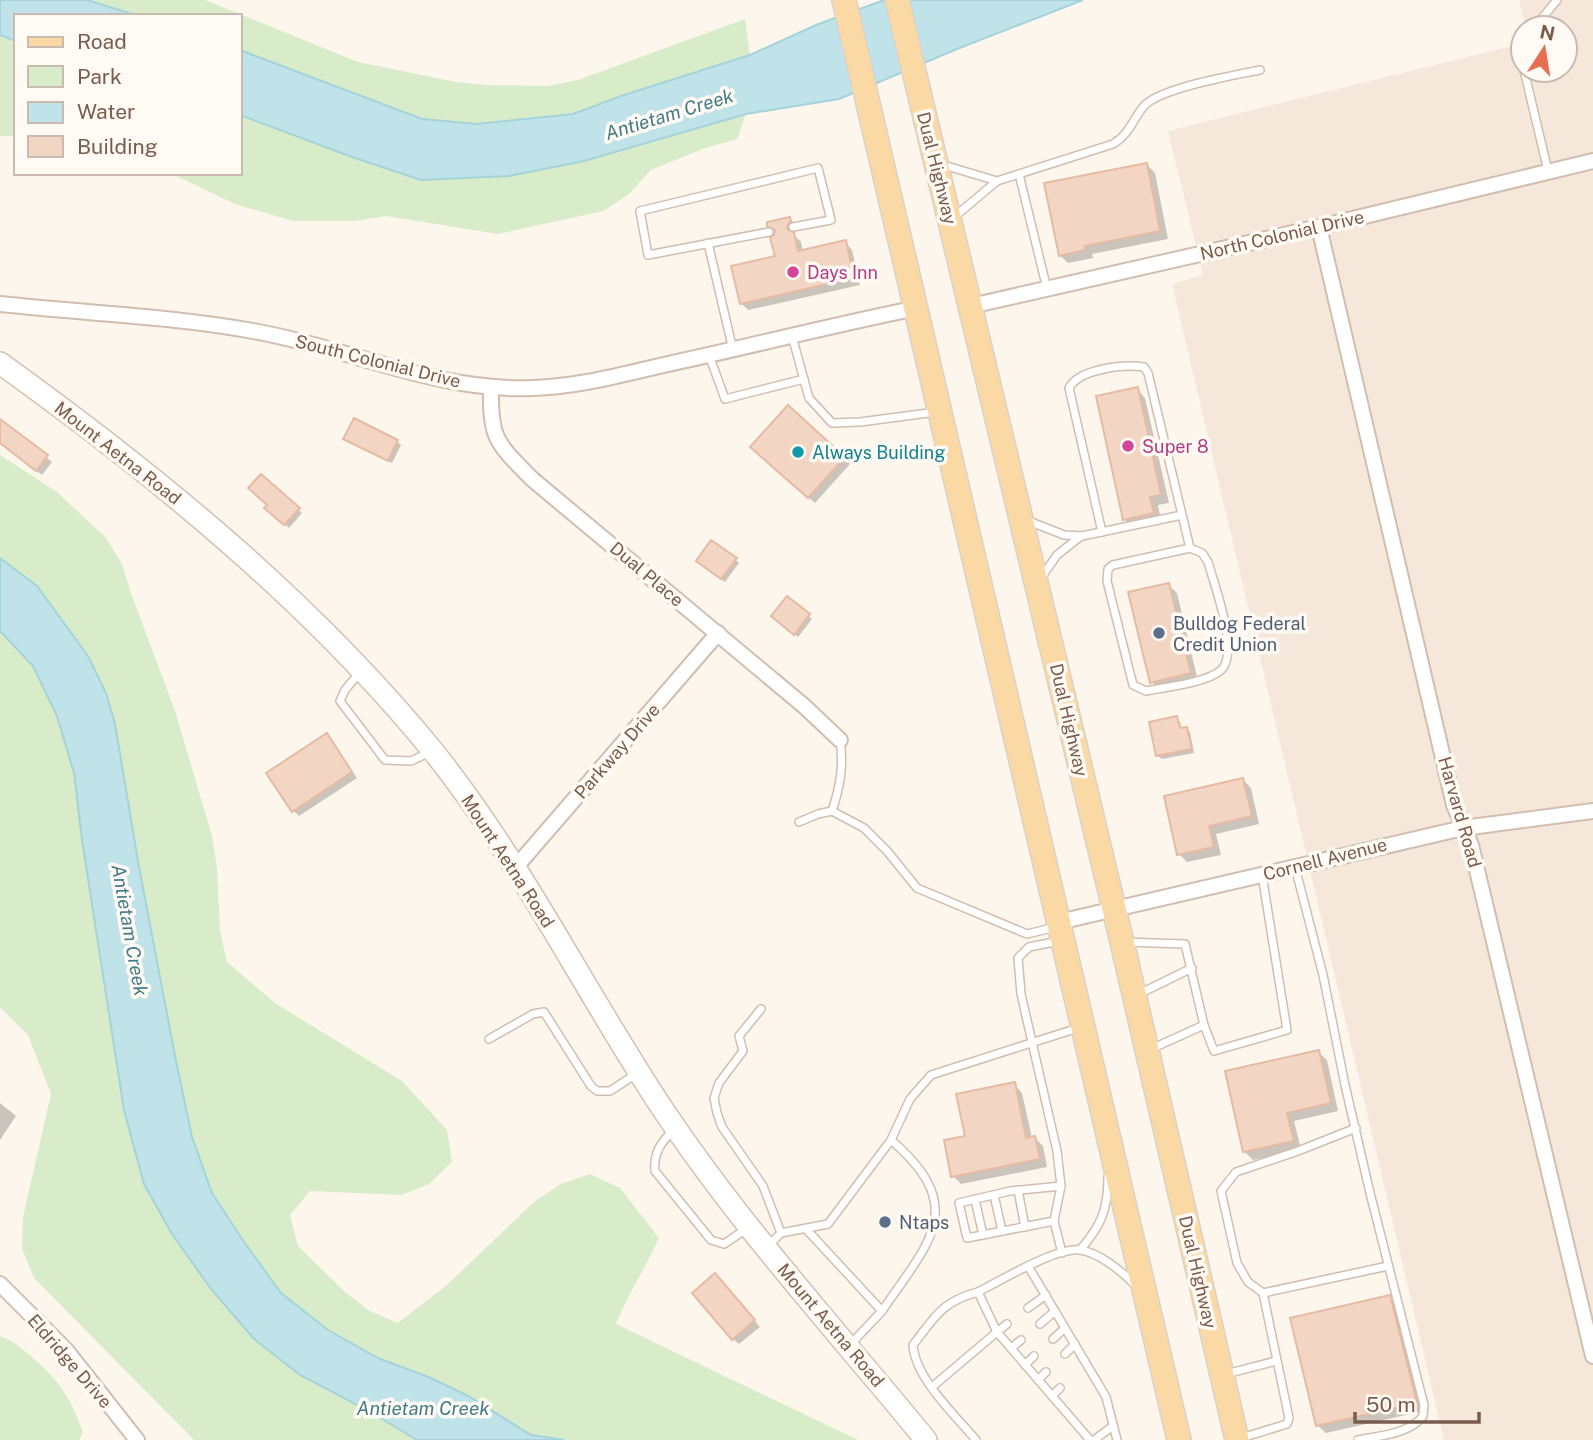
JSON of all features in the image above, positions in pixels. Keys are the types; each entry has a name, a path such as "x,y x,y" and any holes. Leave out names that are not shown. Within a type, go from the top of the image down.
{"main road":[{"path":"844,0 1180,1440"},
{"name":"Dual Highway","path":"897,0 1135,997 1237,1439"}],"street":[{"name":"North Colonial Drive","path":"971,306 1593,161"},
{"name":"Harvard Road","path":"1318,227 1454,805 1471,845 1593,1356"},
{"name":"South Colonial Drive","path":"0,304 203,323 253,331 299,340 425,376 491,388 573,385 916,309"},
{"name":"Mount Aetna Road","path":"0,363 87,426 162,486 296,606 361,671 432,751 516,868 675,1128 713,1183 749,1226 774,1240 849,1347 926,1440"},
{"name":"Dual Place","path":"491,388 490,414 493,434 532,479 718,633 840,740"},
{"name":"Parkway Drive","path":"516,868 718,633"},
{"name":"Cornell Avenue","path":"1061,929 1114,911 1463,828 1593,811"},
{"name":"Eldridge Drive","path":"0,1284 65,1350 137,1440"}],"lane":[{"path":"1546,14 1557,0"},
{"path":"950,221 997,181 1113,144 1124,138 1145,105 1161,96 1208,81 1260,70"},
{"path":"1527,84 1548,171"},
{"path":"936,163 997,181"},
{"path":"769,232 648,255 640,211 818,168 831,220 793,228"},
{"path":"1019,174 1047,289"},
{"path":"708,243 733,350"},
{"path":"792,336 808,398 832,423 940,411"},
{"path":"709,355 725,399 803,379"},
{"path":"1102,532 1069,388 1074,379 1082,375 1118,367 1143,367 1149,373 1190,548"},
{"path":"1021,518 1064,535 1082,536 1182,515"},
{"path":"1037,584 1057,555 1082,536"},
{"path":"1190,548 1202,553 1208,562 1228,638 1226,662 1222,669 1199,679 1146,691 1133,685 1107,581 1108,569 1113,565 1190,548"},
{"path":"361,671 345,690 340,701 386,760 411,761 432,751"},
{"path":"832,811 842,780 840,740"},
{"path":"799,822 832,811 864,828 887,850 918,888 1027,934 1061,929"},
{"path":"1295,866 1323,975 1345,1084 1388,1266 1424,1405 1423,1416 1415,1425 1401,1431 1358,1440"},
{"path":"1122,942 1185,944 1204,1026 1214,1051 1287,1030 1262,875"},
{"path":"1061,929 1029,947 1018,957 1021,993 1057,1152 1061,1186 1054,1221 1062,1253"},
{"path":"1135,997 1192,968"},
{"path":"761,1009 739,1036 743,1051 719,1083 714,1098 722,1126 763,1186 774,1240 828,1224 891,1140 910,1099 931,1074 1083,1027"},
{"path":"489,1039 533,1014 544,1012 591,1086 597,1091 610,1091 640,1072"},
{"path":"1147,1051 1204,1026"},
{"path":"675,1128 657,1150 655,1171 711,1240 724,1244 749,1226"},
{"path":"1080,1250 1098,1230 1106,1207 1106,1128"},
{"path":"1237,1439 1288,1423 1289,1418 1264,1293 1248,1282 1237,1263 1221,1191 1236,1172 1356,1128"},
{"path":"849,1347 882,1311 931,1237 936,1220 931,1188 912,1158 891,1140"},
{"path":"1054,1221 967,1238 959,1203 1018,1190 1061,1186"},
{"path":"1018,1190 1025,1227"},
{"path":"994,1195 1002,1231"},
{"path":"975,1200 983,1235"},
{"path":"806,1229 882,1311"},
{"path":"976,1440 932,1387 914,1359 913,1345 944,1305 959,1297 978,1292 1028,1266 1062,1253 1080,1250 1125,1274 1146,1300"},
{"path":"1028,1266 1106,1397 1116,1440"},
{"path":"1264,1293 1388,1266"},
{"path":"978,1292 997,1332 1092,1440 1113,1426"},
{"path":"1028,1308 1046,1295"},
{"path":"1040,1324 1055,1311"},
{"path":"932,1387 1007,1324"},
{"path":"1053,1339 1065,1328"},
{"path":"1011,1348 1021,1340"},
{"path":"1065,1354 1075,1344"},
{"path":"1025,1364 1034,1356"},
{"path":"1222,1375 1276,1361"},
{"path":"1079,1370 1086,1363"},
{"path":"1038,1380 1046,1372"},
{"path":"1052,1396 1060,1388"}],"shaded area":[{"path":"1519,0 1593,0 1593,1440 1444,1440 1172,284 1203,275 1168,131 1509,46 1509,84 1579,84 1579,14 1522,14"}],"green space":[{"path":"87,0 205,0 240,14 132,14"},
{"path":"242,15 358,62 456,82 548,86 578,80 745,19 750,55 573,114 477,124 422,119 242,51"},
{"path":"0,35 14,40 14,136 0,136"},
{"path":"746,114 737,139 705,148 651,170 630,193 604,211 498,234 386,216 355,221 293,221 235,204 174,175 242,175 242,116 292,133 509,176 584,161"},
{"path":"0,455 57,492 106,538 122,564 175,711 212,836 217,868 220,931 227,962 275,1003 402,1081 447,1130 452,1162 429,1184 401,1195 310,1191 290,1215 298,1246 343,1290 368,1310 398,1323 447,1285 535,1201 561,1184 590,1174 620,1188 659,1238 616,1324 858,1440 564,1440 531,1435 468,1396 431,1378 378,1358 328,1330 281,1293 212,1193 192,1137 139,867 115,724 61,620 37,586 0,558"},
{"path":"0,631 33,666 57,716 74,773 124,1110 369,1411 417,1440 194,1440 34,1278 22,1249 23,1217 51,1094 28,1035 0,1007"},
{"path":"0,1336 25,1351 62,1388 83,1432 79,1440 0,1440"}],"water":[{"path":"0,0 87,0 132,14 14,14 14,40 0,35"},
{"name":"Antietam Creek","path":"884,0 1083,0 839,99 746,114 584,161 509,176 421,180 242,116 242,51 422,119 477,124 573,114 750,55 816,25"},
{"name":"Antietam Creek","path":"0,558 37,586 88,656 106,693 115,724 139,867 192,1137 212,1193 281,1293 328,1330 378,1358 431,1378 468,1396 531,1435 564,1440 417,1440 300,1375 254,1339 211,1289 172,1234 144,1184 124,1110 74,773 57,716 33,666 0,631"}],"building":[{"path":"1147,163 1160,231 1085,246 1085,250 1059,256 1044,183"},
{"name":"Days Inn","path":"790,217 787,229 794,233 798,251 846,240 854,278 740,304 731,266 775,256 770,238 775,230 767,226 767,222"},
{"name":"Super 8","path":"1138,387 1161,495 1150,497 1154,513 1123,520 1096,396"},
{"name":"Always Building","path":"788,405 845,457 808,498 750,447"},
{"path":"354,418 398,440 388,461 343,439"},
{"path":"0,419 48,455 36,471 0,443"},
{"path":"261,474 300,508 284,525 264,508 267,505 248,488"},
{"path":"711,540 737,558 721,579 696,561"},
{"path":"1169,583 1191,673 1150,683 1128,592"},
{"path":"787,596 810,614 794,635 771,616"},
{"path":"1177,716 1180,728 1187,727 1192,749 1156,756 1149,722"},
{"path":"327,733 352,772 292,812 266,773"},
{"path":"1243,778 1252,816 1209,826 1214,847 1177,855 1164,796"},
{"path":"1319,1050 1331,1103 1287,1113 1294,1141 1243,1152 1225,1071"},
{"path":"1015,1082 1026,1138 1035,1136 1040,1159 951,1177 944,1140 965,1136 956,1094"},
{"path":"715,1273 755,1320 732,1340 692,1293"},
{"path":"1390,1295 1417,1403 1316,1426 1290,1318"}],"place":[{"name":"Days Inn","path":"793,272"},
{"name":"Super 8","path":"1128,446"},
{"name":"Always Building","path":"798,452"},
{"name":"Bulldog Federal Credit Union","path":"1159,633"},
{"name":"Ntaps","path":"885,1222"}]}
